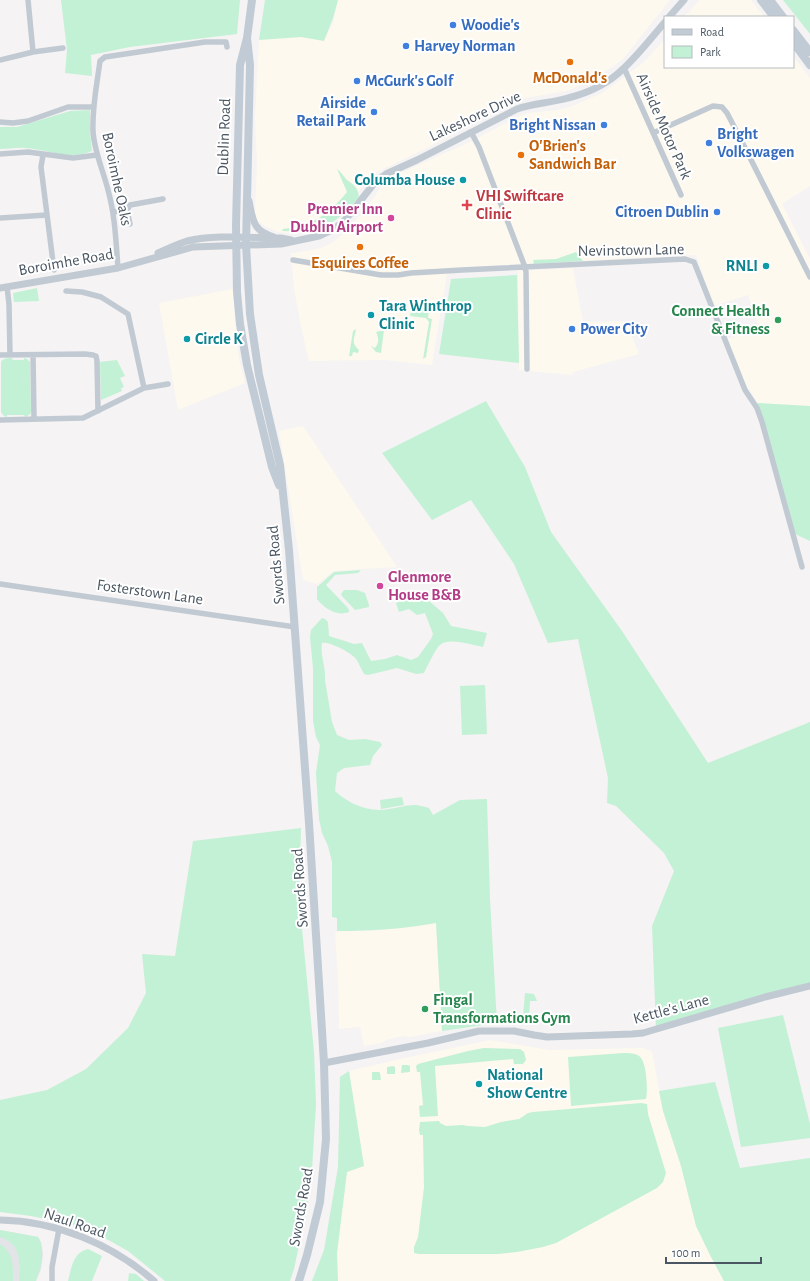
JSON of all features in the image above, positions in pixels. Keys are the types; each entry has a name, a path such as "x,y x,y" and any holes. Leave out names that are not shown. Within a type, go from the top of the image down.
{"main road":[{"name":"Dublin Road","path":"236,242 240,65 247,38 252,0"},
{"path":"761,0 773,16"},
{"path":"770,0 782,16"},
{"path":"794,31 810,52"},
{"name":"Dublin Road","path":"247,38 250,65 247,242"},
{"path":"794,43 810,65"},
{"name":"Swords Road","path":"236,242 238,308 243,342 272,466 282,491"},
{"name":"Swords Road","path":"247,242 247,280 251,328 259,375 280,465 289,550 316,914 324,1063 326,1139 320,1202 299,1281"}],"street":[{"path":"28,0 33,52"},
{"path":"670,16 684,0"},
{"name":"Lakeshore Drive","path":"236,242 281,244 319,236 339,225 351,213 375,182 386,174 523,107 557,101 581,94 605,82 624,68 664,23"},
{"name":"Boroimhe Oaks","path":"118,268 113,212 97,155 93,132 93,107 100,61 105,58 205,42 226,42 227,46"},
{"path":"0,60 33,52 64,48"},
{"name":"Airside Motor Park","path":"624,68 681,195"},
{"path":"653,133 713,106 722,107 740,136 810,277"},
{"path":"0,122 13,123 28,121 68,107 93,107"},
{"path":"471,132 479,147 525,267 527,369"},
{"path":"0,154 28,152 73,158 97,155"},
{"path":"43,155 41,167 54,270"},
{"path":"248,197 253,221 258,229 281,238"},
{"path":"113,212 127,210 130,206 163,199"},
{"path":"127,210 130,224"},
{"path":"0,218 47,214"},
{"name":"Boroimhe Road","path":"4,287 118,268 137,263 172,246 187,241 206,238 236,242"},
{"name":"Lakeshore Drive","path":"247,242 281,238 299,241"},
{"name":"Nevinstown Lane","path":"294,260 381,275 685,259 694,262 745,390 757,408 762,422 802,567"},
{"path":"4,287 9,304 10,355"},
{"path":"66,291 82,292 101,297 128,314 144,388"},
{"path":"0,355 86,354 96,356 98,411"},
{"path":"33,355 34,419"},
{"path":"0,420 84,418 144,388 168,384"},
{"name":"Fosterstown Lane","path":"0,584 295,627"},
{"name":"Kettle's Lane","path":"324,1063 428,1043 479,1031 514,1031 547,1037 643,1033 765,997 810,986"},
{"name":"Naul Road","path":"0,1220 30,1222 60,1229 89,1239 136,1267 154,1281"},
{"path":"52,1281 52,1267 60,1229"}],"shaded area":[{"name":"Airside Retail Park","path":"338,0 670,0 622,60 596,78 570,90 521,99 504,106 431,146 377,172 367,181 332,221 317,228 288,233 278,232 257,221 255,213 257,164 255,118 259,39 296,37 324,40 333,23"},
{"path":"700,0 751,0 763,16 685,16"},
{"path":"664,40 664,68 794,68 794,57 810,78 810,186 782,204 810,259 810,406 758,403 742,379 727,339 759,327 748,295 714,306 696,255 448,268 432,365 385,360 309,361 294,288 291,253 318,249 332,243 346,231 365,210 383,184 394,176 472,141 519,116 528,113 570,107 602,93 643,63"},
{"path":"573,268 583,322 626,321 639,354 573,372 572,375 519,370 518,271"},
{"path":"233,289 239,359 245,383 178,410 159,303"},
{"path":"303,426 397,567 334,571 317,584 303,580 279,431"},
{"path":"436,923 442,1031 410,1037 404,1036 389,1039 381,1043 364,1046 360,1027 339,1029 338,975 335,935 337,931 371,931"},
{"name":"National Show Centre","path":"490,1040 550,1050 643,1048 652,1052 663,1111 681,1166 696,1226 724,1281 338,1281 337,1253 347,1172 364,1166 349,1071"},
{"path":"0,1230 38,1237 41,1242 43,1254 41,1269 36,1281 0,1281"}],"green space":[{"path":"61,0 240,0 237,34 130,47 91,55 92,76 65,73 67,50"},
{"path":"265,0 338,0 324,41 301,37 259,40"},
{"path":"783,0 810,0 810,34"},
{"path":"90,110 92,151 84,154 67,155 25,148 0,149 0,127 17,127 70,111"},
{"path":"337,169 355,186 359,197 345,213 327,226 323,221 304,229 282,231 283,229 303,225 320,218 340,200 347,192"},
{"path":"576,252 583,261 534,264 533,260 556,259"},
{"path":"517,275 519,363 439,354 451,279"},
{"path":"37,288 39,301 14,302 13,293"},
{"path":"417,307 429,309 428,318 432,319 426,357 423,359 429,322 426,318 410,316 411,311"},
{"path":"356,329 354,342 359,350 358,353 353,352 352,356 349,356 353,331"},
{"path":"384,330 381,353 376,352 371,346 375,348 378,342 376,332"},
{"path":"12,358 13,360 24,360 24,358 30,362 31,413 25,417 24,415 7,415 7,417 1,412 1,362 4,359"},
{"path":"117,360 125,376 120,378 124,387 121,388 122,391 101,400 100,362"},
{"path":"486,401 525,467 551,532 622,631 708,763 810,722 810,983 656,1028 652,926 674,871 664,853 616,806 607,803 608,778 578,639 548,643 514,564 471,500 432,520 382,453"},
{"path":"758,403 810,406 810,541 793,533 756,406"},
{"path":"361,570 358,573 335,575 326,585 347,607 349,612 340,613 331,611 323,606 317,599 317,587 334,572"},
{"path":"344,590 357,590 365,593 369,607 355,610 342,596 341,594"},
{"path":"421,594 443,613 451,626 487,633 483,647 461,642 444,643 436,650 424,673 416,674 397,668 368,675 364,674 354,657 340,648 322,643 322,652 332,722 337,735 349,740 365,739 380,742 382,745 373,756 370,765 344,768 337,773 335,791 353,803 374,810 416,805 429,808 433,815 460,800 487,799 490,899 497,1023 442,1031 436,923 411,927 362,931 337,931 337,918 332,917 332,862 319,819 316,773 320,745 316,737 313,721 311,630 322,618 328,622 329,636 354,644 362,643 371,661 397,655 411,660 418,657 433,634 425,613 417,615 409,609 399,612 396,603"},
{"path":"485,685 487,734 462,735 460,686"},
{"path":"402,797 404,805 381,809 380,800"},
{"path":"301,828 299,898 314,1052 316,1104 312,1170 308,1203 290,1281 165,1281 128,1251 94,1232 70,1224 31,1216 0,1212 0,1100 47,1090 86,1069 128,1028 146,993 142,954 175,956 193,841"},
{"path":"525,993 534,994 537,1001 530,1001 529,1017 523,1017"},
{"path":"783,1015 810,1124 810,1138 741,1147 718,1028"},
{"path":"484,1048 520,1049 524,1052 526,1060 523,1064 514,1064 513,1059 435,1066 438,1116 420,1117 419,1106 423,1105 420,1072 417,1072 416,1066 418,1064"},
{"path":"624,1053 636,1054 642,1059 646,1076 646,1099 571,1106 568,1057"},
{"path":"402,1065 410,1066 410,1072 401,1073"},
{"path":"387,1067 395,1067 395,1074 387,1074"},
{"path":"349,1071 364,1166 347,1172 337,1253 338,1281 312,1281 324,1250 338,1167 340,1077"},
{"path":"372,1072 379,1072 381,1080 372,1080"},
{"path":"715,1082 740,1168 810,1158 810,1281 724,1281 696,1226 681,1166 663,1111 659,1091"},
{"path":"641,1103 647,1104 648,1114 666,1173 663,1182 657,1188 556,1243 543,1247 498,1254 414,1253 414,1247 418,1237 424,1187 423,1135 420,1135 420,1122 439,1121 446,1126 462,1125 485,1127 501,1122 519,1119 528,1113 533,1112"},
{"path":"0,1230 38,1237 42,1247 42,1259 36,1281 19,1281 20,1267 18,1254 12,1244 0,1237"},
{"path":"0,1244 8,1251 12,1260 13,1281 0,1281"},
{"path":"88,1249 102,1256 92,1281 68,1281 76,1257"},
{"path":"129,1273 136,1274 144,1281 128,1281"}],"place":[{"name":"Woodie's","path":"453,25"},
{"name":"Harvey Norman","path":"406,46"},
{"name":"McDonald's","path":"570,62"},
{"name":"McGurk's Golf","path":"357,81"},
{"name":"Airside Retail Park","path":"374,112"},
{"name":"Bright Nissan","path":"604,125"},
{"name":"Bright Volkswagen","path":"709,143"},
{"name":"O'Brien's Sandwich Bar","path":"521,155"},
{"name":"Columba House","path":"463,180"},
{"name":"VHI Swiftcare Clinic","path":"467,205"},
{"name":"Citroen Dublin","path":"717,212"},
{"name":"Premier Inn Dublin Airport","path":"391,218"},
{"name":"Esquires Coffee","path":"360,247"},
{"name":"RNLI","path":"766,266"},
{"name":"Tara Winthrop Clinic","path":"371,315"},
{"name":"Connect Health & Fitness","path":"778,320"},
{"name":"Power City","path":"572,329"},
{"name":"Circle K","path":"187,339"},
{"name":"Glenmore House B&B","path":"380,586"},
{"name":"Fingal Transformations Gym","path":"425,1009"},
{"name":"National Show Centre","path":"479,1084"}]}
